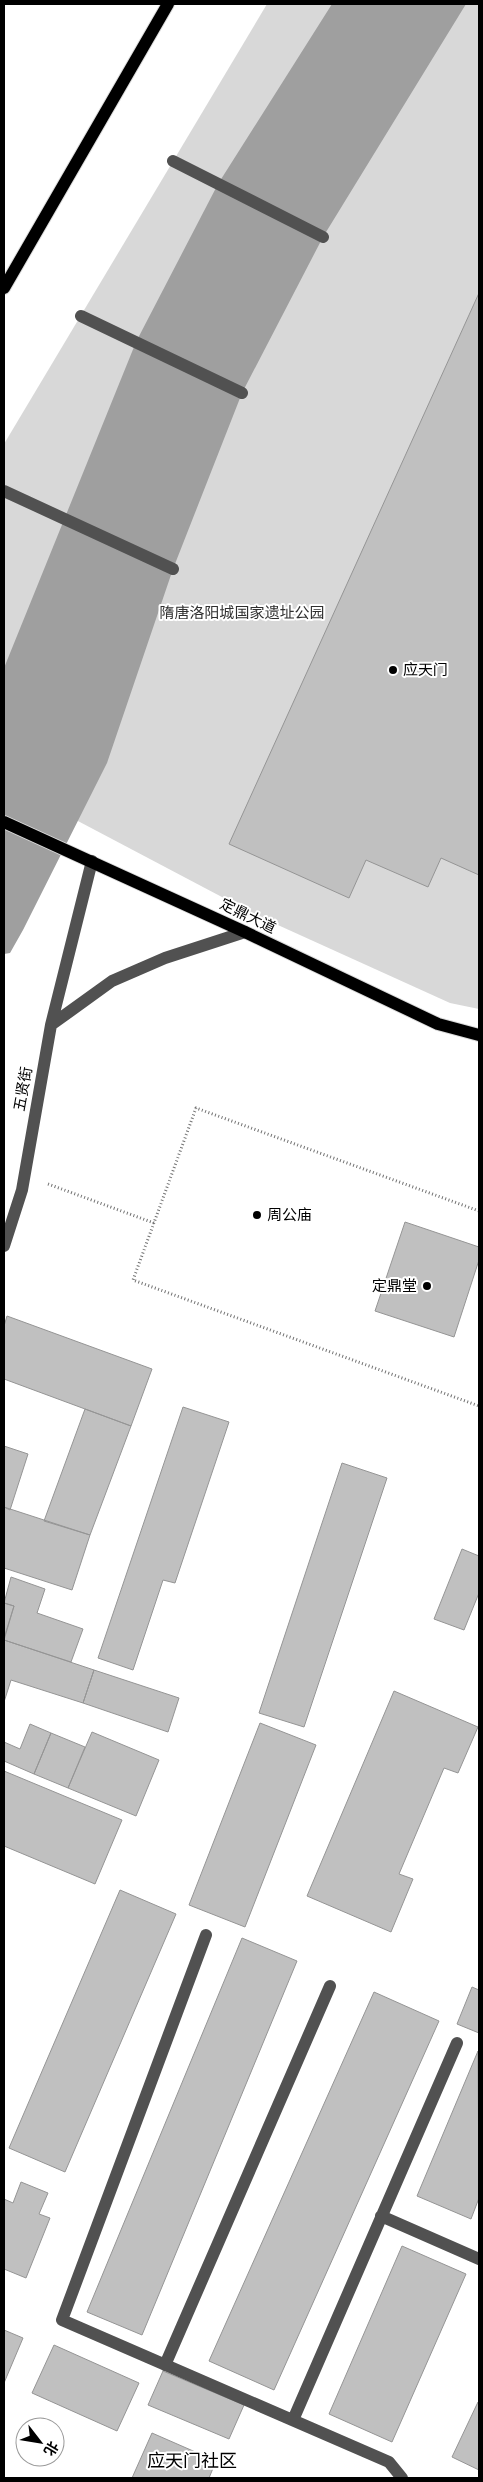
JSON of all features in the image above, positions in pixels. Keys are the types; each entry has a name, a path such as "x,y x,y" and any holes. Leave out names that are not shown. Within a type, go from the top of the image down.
{"main road":[{"path":"4,288 168,4"},
{"name":"定鼎大道","path":"4,822 245,932 438,1024 479,1035"}],"street":[{"path":"173,160 323,237"},
{"path":"81,316 242,393"},
{"path":"4,491 173,569"},
{"name":"五贤街","path":"4,1246 22,1190 52,1025 92,861"},
{"path":"52,1025 112,981 165,958 245,932"},
{"path":"206,1935 62,2320 389,2462 402,2478"},
{"path":"165,2365 330,1986"},
{"path":"292,2420 457,2043"},
{"path":"381,2216 479,2260"}],"path":[{"path":"479,1211 196,1108 133,1280 479,1406"},
{"path":"24,1175 154,1223"}],"green space":[{"name":"隋唐洛阳城国家遗址公园","path":"267,4 479,4 479,1009 450,1003 258,916 4,782 4,444"}],"shaded area":[{"path":"332,4 466,4 323,237 242,393 173,569 107,763 23,930 10,953 4,954 4,668 136,342 218,184"}],"building":[{"name":"应天门","path":"479,293 479,875 441,858 428,887 366,860 349,898 229,844"},
{"name":"定鼎堂","path":"405,1222 479,1247 479,1260 454,1337 375,1311"},
{"path":"7,1316 152,1369 131,1426 4,1379 4,1326"},
{"path":"183,1407 229,1422 175,1583 163,1580 133,1670 98,1658"},
{"path":"85,1409 131,1426 90,1535 44,1521"},
{"path":"4,1446 28,1454 10,1510 4,1507"},
{"path":"342,1463 387,1478 304,1727 259,1713"},
{"path":"4,1507 90,1535 72,1590 4,1568"},
{"path":"462,1549 479,1556 479,1593 464,1630 434,1619"},
{"path":"11,1577 45,1589 37,1613 83,1629 71,1662 4,1640 14,1606 4,1603"},
{"path":"4,1603 14,1606 4,1638"},
{"path":"4,1640 94,1670 83,1703 11,1680 4,1702"},
{"path":"94,1670 179,1698 168,1732 83,1703"},
{"path":"394,1691 478,1727 458,1773 444,1768 399,1874 413,1879 391,1932 307,1896"},
{"path":"260,1723 316,1745 245,1927 189,1905"},
{"path":"30,1724 51,1733 34,1774 4,1761 4,1742 20,1749"},
{"path":"92,1732 159,1760 136,1816 68,1788"},
{"path":"51,1733 85,1747 68,1788 34,1774"},
{"path":"4,1771 122,1820 95,1884 4,1846"},
{"path":"120,1890 176,1914 65,2172 9,2148"},
{"path":"242,1938 297,1961 142,2335 87,2312"},
{"path":"472,1987 479,1990 479,2033 457,2024"},
{"path":"374,1992 439,2021 274,2390 209,2361"},
{"path":"478,2051 479,2198 471,2219 417,2196"},
{"path":"21,2182 48,2193 39,2214 50,2218 26,2278 4,2269 4,2199 13,2203"},
{"path":"402,2246 466,2274 392,2442 329,2414"},
{"path":"4,2330 23,2338 4,2383"},
{"path":"54,2345 139,2383 117,2431 32,2393"},
{"path":"163,2371 244,2405 229,2439 148,2405"},
{"path":"479,2402 479,2470 452,2457"},
{"path":"152,2433 216,2461 209,2478 132,2478"}],"place":[{"name":"应天门","path":"393,670"},
{"name":"周公庙","path":"257,1215"},
{"name":"定鼎堂","path":"427,1286"}],"district":[{"name":"应天门社区","path":"192,2461"}]}
